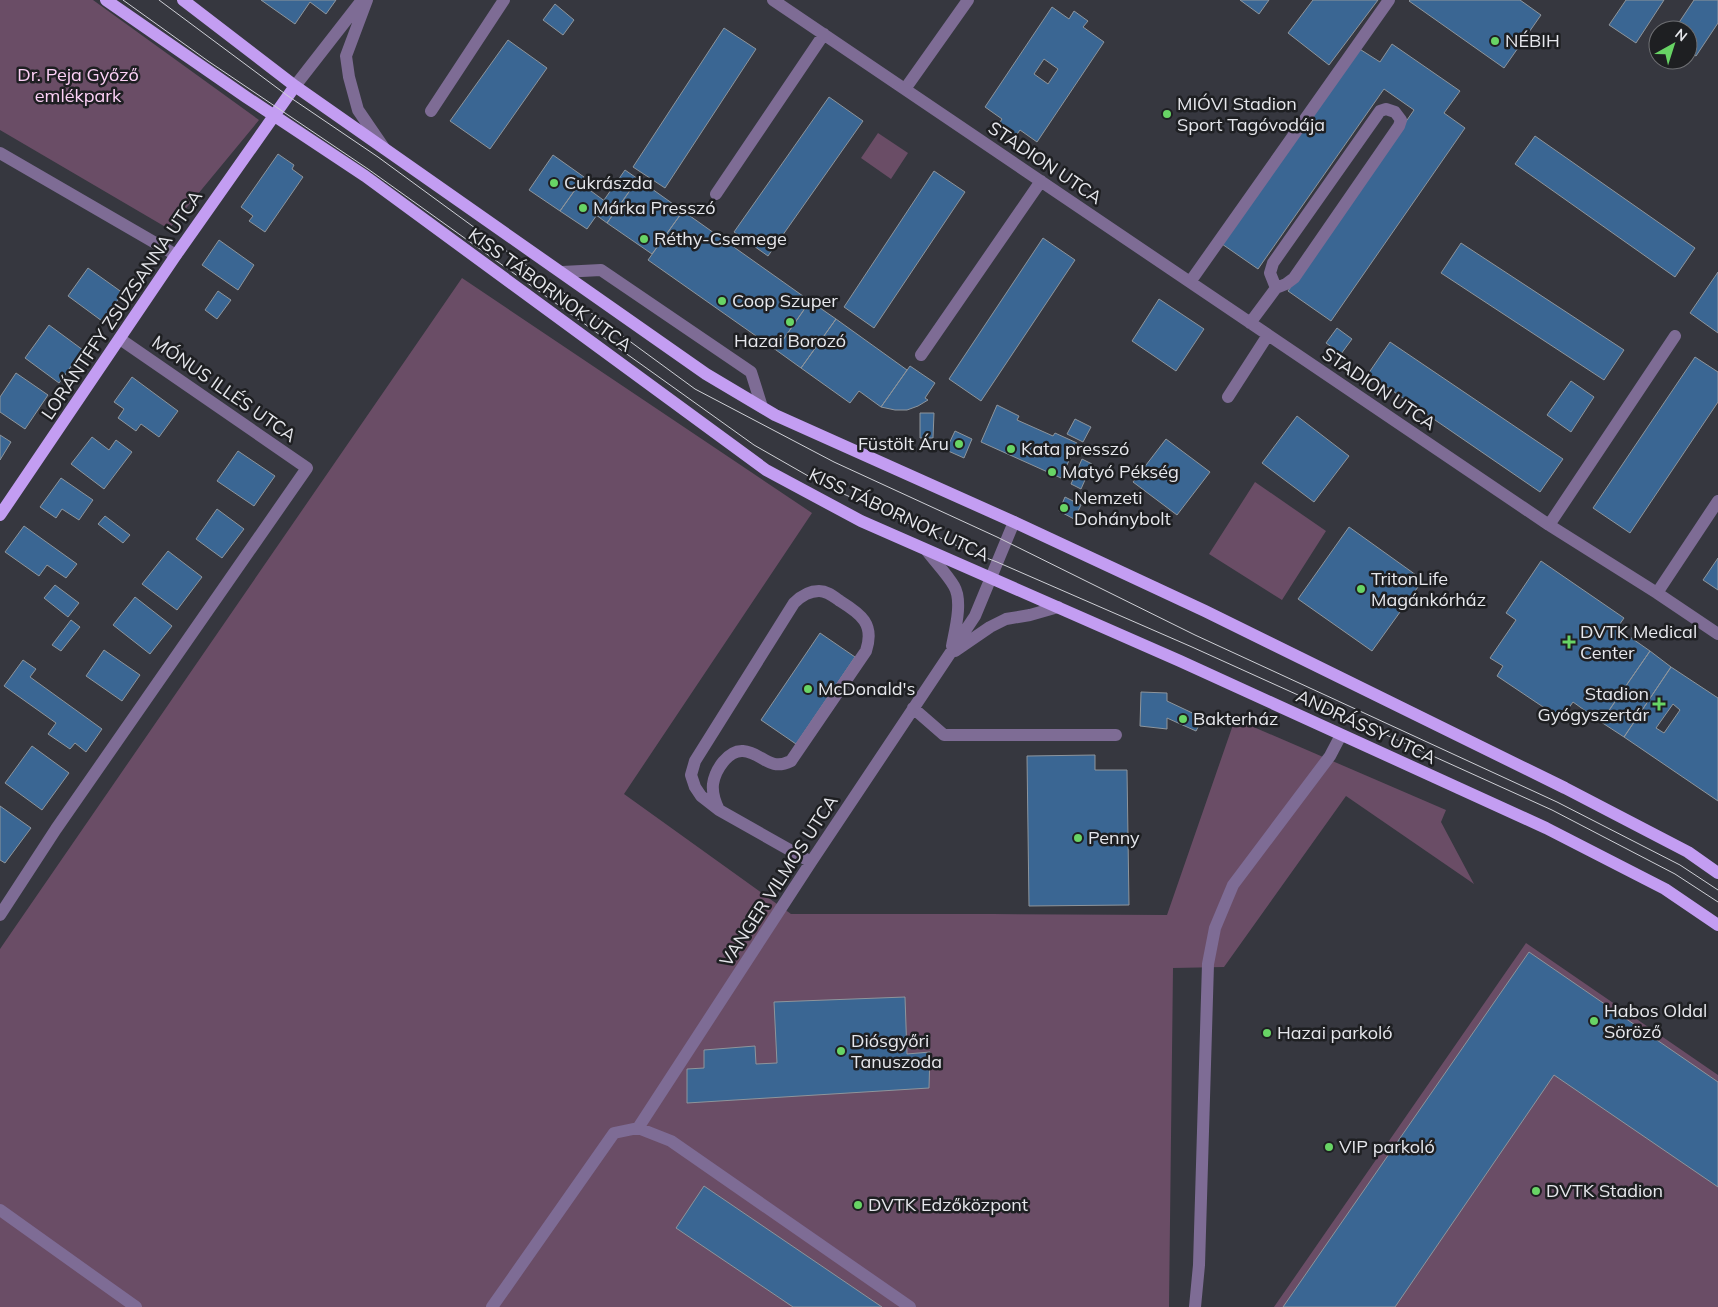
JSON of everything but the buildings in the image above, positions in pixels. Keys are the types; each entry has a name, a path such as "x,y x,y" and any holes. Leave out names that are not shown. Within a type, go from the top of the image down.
{"main road":[{"name":"KISS TÁBORNOK UTCA","path":"106,0 246,98 365,176 766,470 861,521 991,578"},
{"name":"KISS TÁBORNOK UTCA","path":"183,0 295,86 706,374 762,407 808,430 1014,522"},
{"name":"LORÁNTFFY ZSUZSANNA UTCA","path":"0,515 176,255 295,86"},
{"name":"ANDRÁSSY UTCA","path":"1014,522 1214,615 1565,788 1688,852 1718,872"},
{"name":"ANDRÁSSY UTCA","path":"991,578 1189,665 1546,828 1665,889 1718,925"}],"street":[{"path":"295,86 362,0"},
{"path":"368,0 346,56 348,76 358,110 384,148"},
{"path":"430,111 504,0"},
{"name":"STADION UTCA","path":"773,0 1549,525 1718,634"},
{"path":"905,89 968,0"},
{"path":"1190,282 1389,0"},
{"path":"716,194 824,34"},
{"path":"1250,323 1276,288 1294,278 1399,126 1400,120 1395,112 1386,109 1380,111 1273,263 1270,273 1276,288"},
{"path":"0,152 176,255"},
{"path":"921,355 1041,181"},
{"path":"562,272 601,270 751,372 762,407"},
{"path":"1228,397 1268,335"},
{"path":"1549,525 1675,336"},
{"name":"MÓNUS ILLÉS UTCA","path":"0,915 56,829 307,468 120,339"},
{"path":"1657,593 1718,501"},
{"name":"VANGER VILMOS UTCA","path":"638,1128 811,862 975,616 1014,522"},
{"path":"927,551 955,588 958,601 956,628 951,654"},
{"path":"719,810 713,797 713,783 717,771 728,756 734,752 743,751 774,765 783,765 791,761 866,651 870,635 864,620 857,612 827,592 809,592 794,603 694,761 691,774 694,787 701,796 719,810 811,862"},
{"path":"951,654 990,627 1006,619 1058,607"},
{"path":"913,708 944,735 1116,736"},
{"path":"1195,1307 1199,1265 1208,964 1215,928 1233,885 1330,756 1342,735"},
{"path":"492,1307 614,1133 638,1128 671,1141 910,1307"},
{"path":"0,1210 136,1307"}],"green space":[{"name":"Dr. Peja Győző emlékpark","path":"0,0 93,0 259,120 169,229 0,130"},
{"path":"878,133 908,153 891,179 861,158"},
{"path":"462,278 812,513 624,794 791,914 1167,915 1235,719 1446,810 1441,822 1474,884 1346,796 1224,967 1173,968 1169,1307 0,1307 0,949"},
{"path":"1255,482 1326,531 1282,600 1209,554"},
{"name":"DVTK Stadion","path":"1526,943 1718,1075 1718,1307 1274,1307"}],"tram line":[{"path":"123,0 208,61 368,169 754,445 824,485 971,552 1192,647 1552,810 1675,874 1718,902"},
{"path":"159,0 288,96 378,157 695,389 834,462 997,537 1195,635 1557,802 1680,865 1718,890"}],"place":[{"name":"NÉBIH","path":"1495,41"},
{"name":"MIÓVI Stadion Sport Tagóvodája","path":"1167,114"},
{"name":"Cukrászda","path":"554,183"},
{"name":"Márka Presszó","path":"583,208"},
{"name":"Réthy-Csemege","path":"644,239"},
{"name":"Coop Szuper","path":"722,301"},
{"name":"Hazai Borozó","path":"790,322"},
{"name":"Füstölt Áru","path":"959,444"},
{"name":"Kata presszó","path":"1011,449"},
{"name":"Matyó Pékség","path":"1052,472"},
{"name":"Nemzeti Dohánybolt","path":"1064,508"},
{"name":"TritonLife Magánkórház","path":"1361,589"},
{"name":"DVTK Medical Center","path":"1569,642"},
{"name":"McDonald's","path":"808,689"},
{"name":"Stadion Gyógyszertár","path":"1659,704"},
{"name":"Bakterház","path":"1183,719"},
{"name":"Penny","path":"1078,838"},
{"name":"Habos Oldal Söröző","path":"1594,1021"},
{"name":"Hazai parkoló","path":"1267,1033"},
{"name":"Diósgyőri Tanuszoda","path":"841,1051"},
{"name":"VIP parkoló","path":"1329,1147"},
{"name":"DVTK Stadion","path":"1536,1191"},
{"name":"DVTK Edzőközpont","path":"858,1205"}]}
